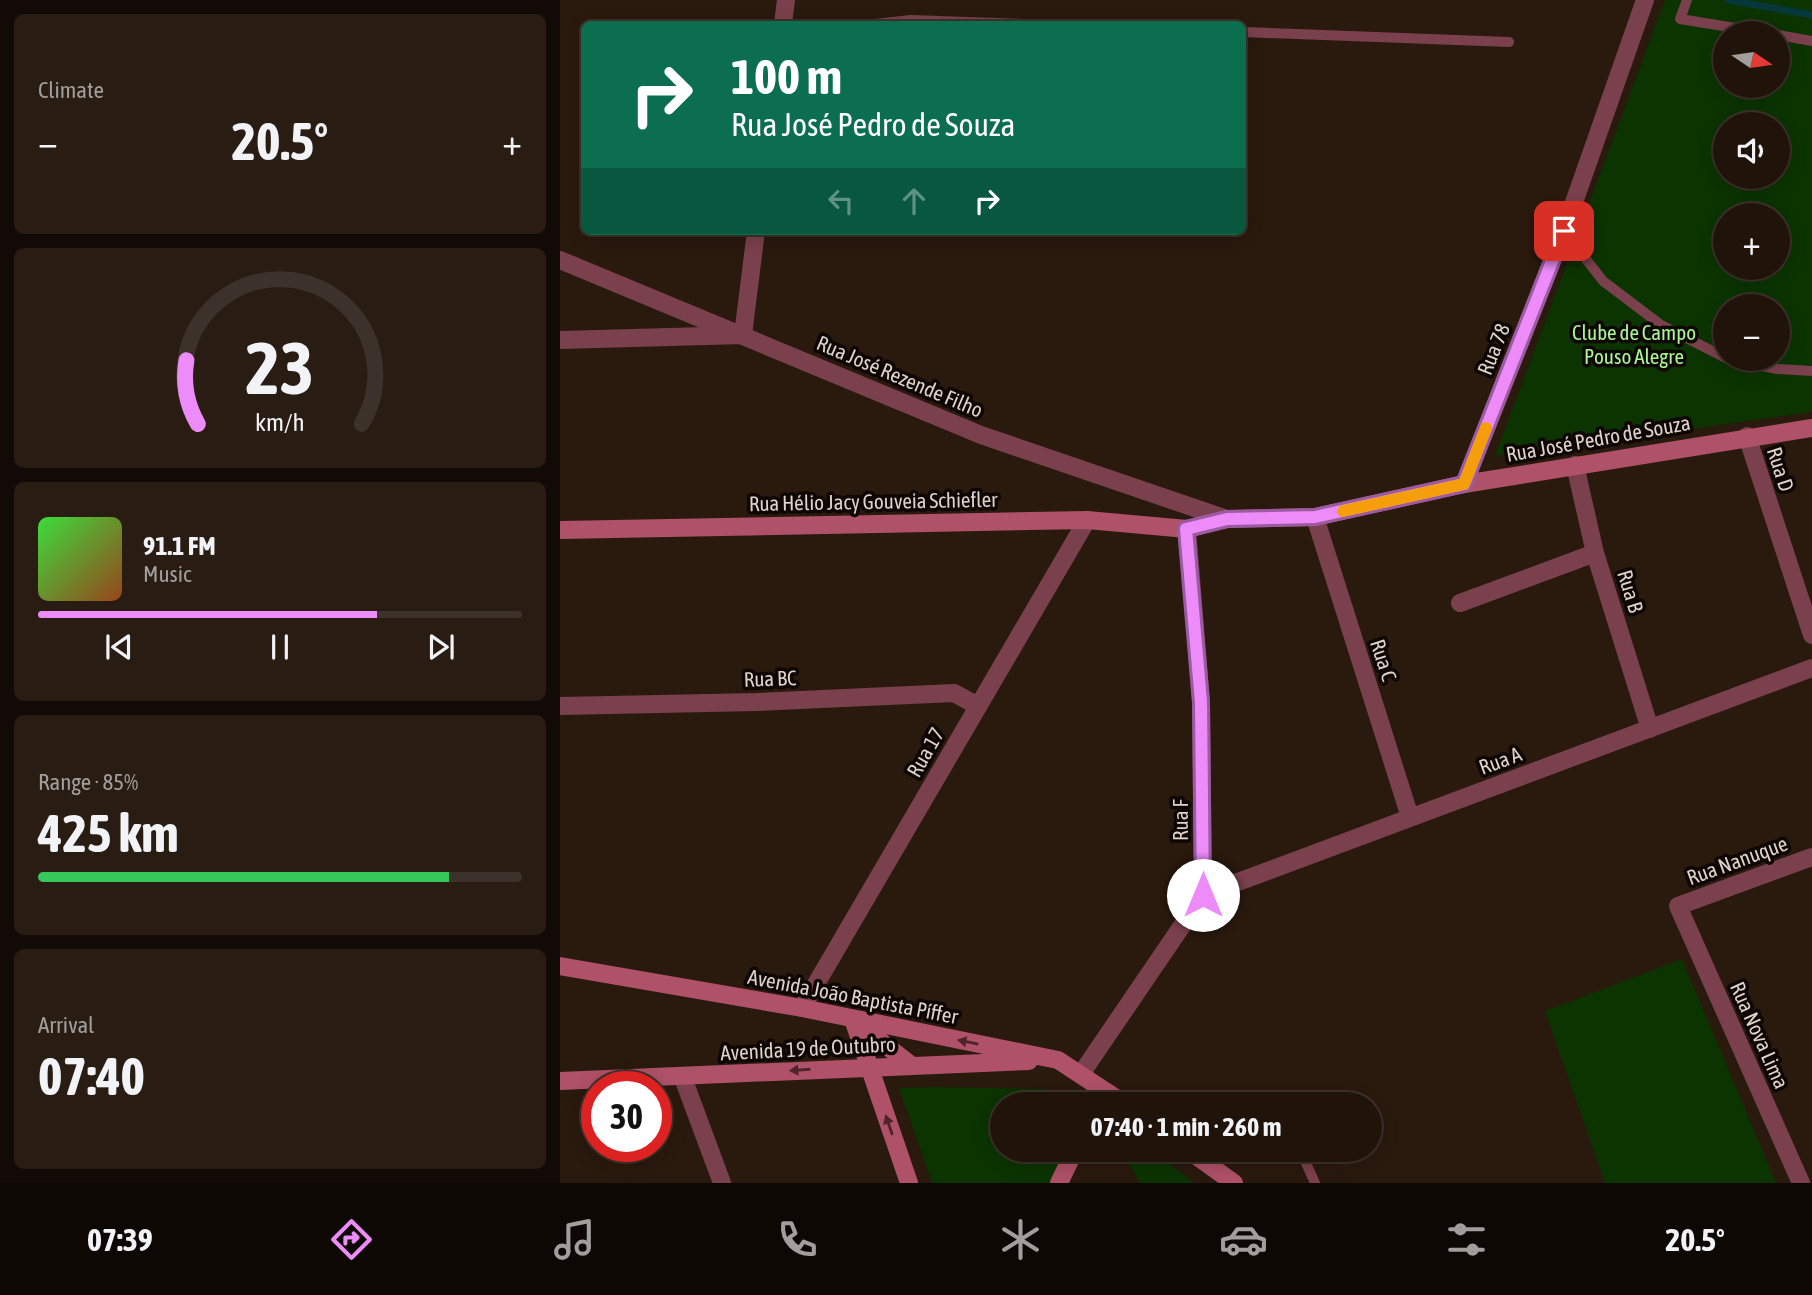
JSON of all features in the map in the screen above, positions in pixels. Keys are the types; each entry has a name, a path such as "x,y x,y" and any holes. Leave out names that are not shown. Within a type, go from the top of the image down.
{"street":[{"path":"783,21 786,0"},
{"name":"Rua 78","path":"1464,484 1564,231 1645,0"},
{"path":"560,340 743,335 756,235"},
{"name":"Rua José Rezende Filho","path":"560,260 652,301 743,335 981,435 1227,519"},
{"name":"Rua José Pedro de Souza","path":"1186,529 1227,519 1315,517 1464,484 1747,436 1812,428"},
{"name":"Rua D","path":"1747,436 1812,635"},
{"name":"Rua B","path":"1574,465 1595,553 1650,729"},
{"name":"Rua C","path":"1315,517 1410,817"},
{"name":"Rua Hélio Jacy Gouveia Schiefler","path":"560,530 1087,520 1186,529"},
{"name":"Rua 17","path":"802,1008 1087,520"},
{"name":"Rua F","path":"1186,529 1201,702 1203,895"},
{"path":"1460,603 1595,553"},
{"name":"Rua A","path":"1203,895 1812,668"},
{"name":"Rua BC","path":"560,706 757,702 954,693 978,706"},
{"name":"Rua Nanuque","path":"1678,906 1812,857"},
{"path":"1081,1074 1203,895"},
{"name":"Rua Nova Lima","path":"1678,906 1801,1183"},
{"name":"Avenida João Baptista Píffer","path":"560,966 802,1008 1058,1060 1081,1074 1097,1092"},
{"path":"853,1019 911,1065"},
{"path":"853,1019 909,1183"},
{"name":"Avenida 19 de Outubro","path":"560,1080 683,1078 868,1066 1058,1060"},
{"path":"683,1078 722,1183"},
{"path":"1059,1183 1069,1162"},
{"path":"1205,1162 1234,1183"}],"lane":[{"path":"1687,0 1680,19 1713,24"},
{"path":"902,21 940,21"},
{"path":"1246,32 1509,42"},
{"path":"1790,37 1812,41"},
{"path":"1564,231 1603,281 1661,325 1713,351"},
{"path":"1790,370 1812,371"},
{"path":"1305,1162 1315,1183"}],"green space":[{"name":"Clube de Campo Pouso Alegre","path":"1665,0 1812,0 1812,412 1495,456"},
{"path":"1682,959 1776,1183 1605,1183 1545,1011"},
{"path":"899,1088 1047,1089 1054,1092 990,1092 990,1162 1061,1162 1051,1183 932,1183"},
{"path":"1128,1162 1167,1162 1194,1183 1140,1183"}],"waterway":[{"path":"1728,0 1812,15"}],"slow traffic":[{"path":"1343,511 1464,484 1486,428"}],"route":[{"path":"1203,895 1201,702 1186,529 1227,519 1315,517 1464,484 1564,231"}]}
